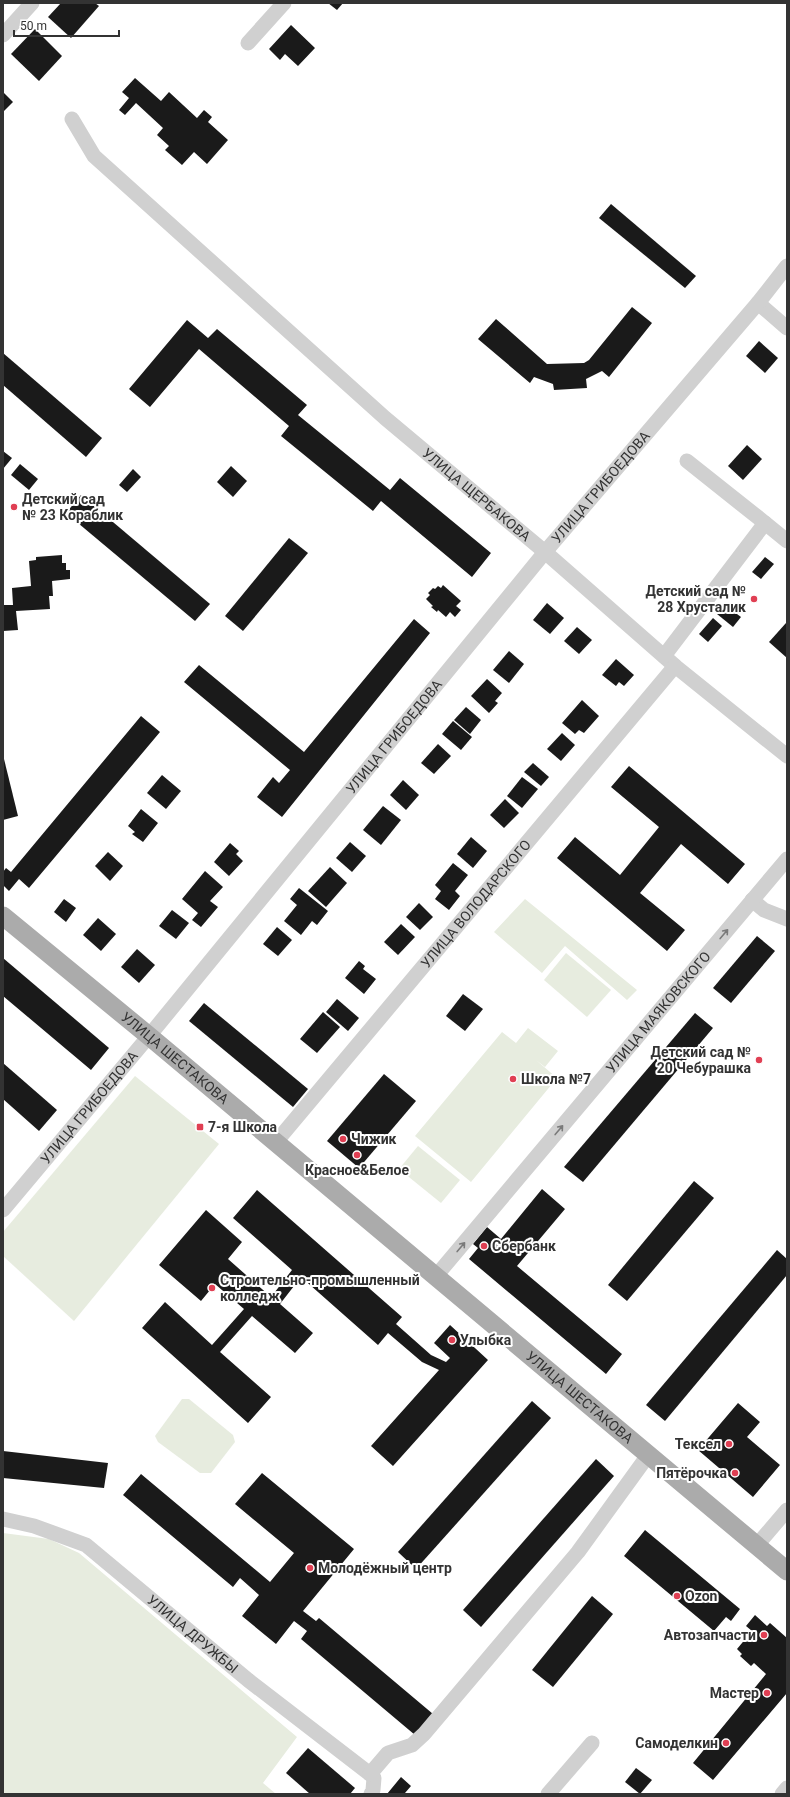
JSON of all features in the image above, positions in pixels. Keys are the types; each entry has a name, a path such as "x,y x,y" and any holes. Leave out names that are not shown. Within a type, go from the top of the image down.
{"main road":[{"name":"УЛИЦА ШЕСТАКОВА","path":"3,916 276,1142 787,1571"}],"street":[{"path":"3,35 32,3"},
{"path":"248,43 284,3"},
{"name":"УЛИЦА ЩЕРБАКОВА","path":"72,119 94,156 385,418 545,552 669,661 787,756"},
{"name":"УЛИЦА ГРИБОЕДОВА","path":"3,1210 149,1036 545,552 787,266"},
{"path":"758,302 787,328"},
{"path":"687,461 787,541"},
{"name":"УЛИЦА ВОЛОДАРСКОГО","path":"276,1142 669,661 765,523"},
{"name":"УЛИЦА МАЯКОВСКОГО","path":"436,1276 787,859"},
{"path":"752,900 764,910 787,919"},
{"path":"371,1794 373,1790 374,1778 370,1774 388,1753 412,1745 424,1734 578,1552 649,1454"},
{"path":"757,1545 787,1510"},
{"name":"УЛИЦА ДРУЖБЫ","path":"3,1519 34,1526 86,1545 248,1680 370,1774"},
{"path":"548,1794 592,1743"},
{"path":"782,1794 787,1788"}],"shaded area":[{"path":"525,899 637,990 627,1000 565,946 542,973 494,932"},
{"path":"566,953 611,990 587,1017 544,980"},
{"path":"528,1028 558,1051 545,1067 536,1060 557,1078 471,1182 415,1136 502,1032 516,1043"},
{"path":"135,1076 219,1144 74,1321 3,1256 3,1232"},
{"path":"418,1146 460,1180 441,1203 399,1169"},
{"path":"182,1399 189,1399 233,1435 235,1442 211,1473 200,1473 158,1442 155,1436"},
{"path":"3,1533 49,1539 79,1553 297,1737 263,1783 276,1794 3,1794"}],"building":[{"path":"61,3 95,3 99,6 71,38 48,17"},
{"path":"328,3 343,3 337,10"},
{"path":"291,25 315,48 298,66 285,54 280,60 269,49"},
{"path":"35,29 62,56 39,81 11,54"},
{"path":"135,78 161,101 169,92 197,118 204,110 212,117 208,122 228,140 207,164 194,152 182,165 165,150 169,146 157,135 163,128 136,103 125,115 119,110 129,98 122,92"},
{"path":"3,92 13,102 3,112"},
{"path":"611,204 696,276 685,288 599,218"},
{"path":"632,307 652,323 609,377 602,371 586,379 587,388 554,390 553,384 534,377 530,383 478,339 496,319 547,364 584,363 589,360"},
{"path":"187,320 208,338 217,329 307,405 298,415 390,490 400,478 491,553 472,577 381,501 373,511 281,436 289,426 199,349 150,407 129,389"},
{"path":"759,341 778,358 765,373 746,356"},
{"path":"3,353 102,438 86,457 3,385"},
{"path":"747,445 762,459 743,480 728,466"},
{"path":"3,451 12,458 3,469"},
{"path":"20,464 38,479 29,490 11,475"},
{"path":"231,466 247,481 233,497 217,482"},
{"path":"133,469 141,477 127,492 119,485"},
{"path":"81,495 210,604 195,621 66,513"},
{"path":"289,538 308,553 243,631 225,616"},
{"path":"62,555 62,563 66,563 66,570 70,570 70,579 52,581 53,596 49,596 50,609 16,611 18,630 3,631 3,605 13,605 12,588 31,586 29,561 36,560 36,557"},
{"path":"765,557 774,564 761,579 752,572"},
{"path":"443,585 461,601 456,606 461,610 455,617 450,612 446,617 438,610 437,612 431,607 433,606 426,599 430,595 428,593 433,588 435,589 438,586 441,588"},
{"path":"547,603 564,618 550,634 533,620"},
{"path":"725,605 741,617 733,627 717,614"},
{"path":"713,618 722,626 708,642 699,634"},
{"path":"414,619 430,633 282,817 257,797 273,777 279,783 290,770 184,682 199,665 304,752"},
{"path":"786,623 787,624 787,658 769,642"},
{"path":"577,627 592,640 579,654 564,641"},
{"path":"509,651 524,664 509,683 493,670"},
{"path":"616,659 634,675 624,686 619,682 616,686 602,675"},
{"path":"487,679 502,693 495,701 498,703 489,713 471,696"},
{"path":"582,700 599,716 584,733 579,730 575,734 562,723"},
{"path":"466,707 481,720 470,734 454,720"},
{"path":"141,716 160,732 29,888 19,879 9,891 3,885 3,872 6,868 11,872"},
{"path":"453,721 472,737 461,750 442,734"},
{"path":"562,733 575,745 561,761 547,749"},
{"path":"438,744 451,756 434,774 421,763"},
{"path":"4,759 18,816 3,820 3,760"},
{"path":"533,763 549,777 541,786 524,772"},
{"path":"629,766 745,864 728,884 681,844 640,893 685,930 667,951 557,858 575,837 620,875 659,827 611,787"},
{"path":"162,775 181,791 166,809 147,793"},
{"path":"522,777 538,789 522,808 507,796"},
{"path":"403,780 419,795 406,810 390,795"},
{"path":"505,799 519,813 504,828 490,815"},
{"path":"383,806 401,820 381,845 363,830"},
{"path":"141,809 158,823 143,842 132,834 135,832 128,826"},
{"path":"471,837 487,851 473,868 457,854"},
{"path":"350,842 366,856 352,872 336,858"},
{"path":"230,843 239,851 236,854 243,861 229,876 214,862"},
{"path":"108,852 123,866 110,881 95,866"},
{"path":"453,863 468,875 455,891 460,896 449,910 435,899 441,891 435,885"},
{"path":"330,867 347,883 326,907 308,891"},
{"path":"205,871 223,887 210,901 218,907 201,927 192,920 198,913 182,899"},
{"path":"299,888 328,911 317,925 312,921 301,935 284,921 297,905 290,899"},
{"path":"64,899 76,908 66,922 54,912"},
{"path":"419,903 433,917 420,930 406,917"},
{"path":"172,910 189,923 176,939 159,926"},
{"path":"98,918 116,934 101,951 83,935"},
{"path":"401,924 415,937 398,955 384,942"},
{"path":"277,927 292,940 278,956 263,944"},
{"path":"757,936 775,951 731,1003 713,988"},
{"path":"137,949 155,965 139,983 121,967"},
{"path":"3,958 109,1048 91,1070 3,996"},
{"path":"359,961 365,966 363,969 376,979 364,994 345,978"},
{"path":"463,994 483,1009 465,1031 446,1016"},
{"path":"337,999 359,1018 348,1031 326,1012"},
{"path":"204,1003 308,1089 293,1107 189,1021"},
{"path":"323,1012 340,1027 317,1053 300,1039"},
{"path":"695,1013 713,1028 583,1182 564,1167"},
{"path":"3,1063 57,1110 39,1131 3,1099"},
{"path":"384,1074 416,1101 359,1168 327,1141"},
{"path":"694,1181 714,1198 627,1301 608,1285"},
{"path":"542,1189 565,1209 517,1266 622,1354 606,1374 469,1259 478,1248 473,1244 487,1227 501,1239"},
{"path":"257,1190 402,1317 396,1324 431,1355 446,1362 450,1358 434,1343 450,1325 488,1360 393,1466 371,1446 439,1370 422,1362 388,1333 378,1345 301,1277 280,1304 313,1333 295,1353 252,1316 220,1352 271,1397 248,1423 142,1328 165,1302 212,1345 244,1309 215,1284 201,1301 159,1265 206,1210 242,1242 228,1259 271,1297 292,1270 233,1218"},
{"path":"777,1250 787,1259 787,1275 665,1421 646,1405"},
{"path":"532,1401 551,1418 416,1569 398,1552"},
{"name":"Тексел","path":"738,1403 760,1422 747,1437 780,1465 753,1497 698,1450"},
{"path":"3,1451 108,1463 104,1488 3,1478"},
{"path":"596,1459 614,1476 481,1627 463,1610"},
{"path":"262,1473 354,1549 303,1611 316,1621 319,1618 433,1714 415,1735 301,1639 307,1631 294,1621 276,1644 242,1616 259,1595 240,1578 233,1587 123,1495 141,1474 270,1582 294,1553 235,1504"},
{"path":"645,1530 740,1609 731,1621 726,1617 714,1631 624,1556"},
{"path":"592,1596 613,1614 553,1687 532,1670"},
{"path":"755,1615 767,1626 770,1623 787,1638 787,1693 713,1780 693,1763 766,1674 754,1663 751,1666 740,1656 742,1654 737,1649 752,1631 746,1626"},
{"path":"308,1748 355,1788 350,1794 310,1794 286,1773"},
{"path":"636,1768 652,1780 640,1794 625,1782"},
{"path":"401,1777 411,1786 405,1793 406,1794 387,1794"}],"place":[{"name":"Детский сад № 23 Кораблик","path":"14,507"},
{"name":"Детский сад № 28 Хрусталик","path":"754,599"},
{"name":"Детский сад № 20 Чебурашка","path":"759,1060"},
{"name":"Школа №7","path":"513,1079"},
{"name":"7-я Школа","path":"200,1127"},
{"name":"Чижик","path":"343,1139"},
{"name":"Красное&Белое","path":"357,1155"},
{"name":"Сбербанк","path":"484,1246"},
{"name":"Строительно-промышленный колледж","path":"212,1288"},
{"name":"Улыбка","path":"452,1340"},
{"name":"Тексел","path":"729,1444"},
{"name":"Пятёрочка","path":"735,1473"},
{"name":"Молодёжный центр","path":"310,1568"},
{"name":"Ozon","path":"677,1596"},
{"name":"Автозапчасти","path":"764,1635"},
{"name":"Мастер","path":"767,1693"},
{"name":"Самоделкин","path":"726,1743"}]}
